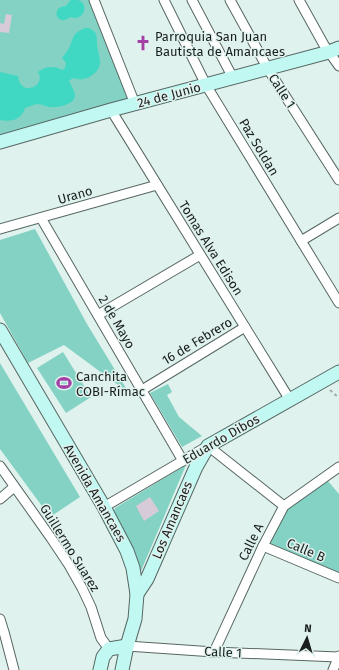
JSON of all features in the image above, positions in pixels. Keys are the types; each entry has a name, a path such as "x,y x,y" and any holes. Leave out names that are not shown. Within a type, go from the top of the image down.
{"street":[{"path":"94,0 135,104"},
{"name":"Paz Soldan","path":"164,0 206,85 339,303"},
{"path":"192,0 232,78"},
{"name":"Calle 1","path":"230,0 268,68 339,180"},
{"path":"299,0 324,45 334,50 339,66"},
{"name":"24 de Junio","path":"0,142 111,110 334,50"},
{"name":"Tomas Alva Edison","path":"111,110 290,400"},
{"name":"Urano","path":"0,229 157,185"},
{"name":"2 de Mayo","path":"41,218 183,460"},
{"path":"301,242 339,218"},
{"path":"98,315 200,255"},
{"name":"16 de Febrero","path":"142,390 245,327"},
{"name":"Avenida Amancaes","path":"0,330 104,507 128,551 133,568 137,594 135,619 122,669"},
{"name":"Eduardo Dibos","path":"104,507 183,460 339,372"},
{"path":"208,446 284,506"},
{"name":"Los Amancaes","path":"137,594 147,578 196,467 208,446"},
{"name":"Guillermo Suarez","path":"0,466 14,488 51,538 82,588 91,607 101,638 108,649"},
{"name":"Calle A","path":"214,652 263,546 284,506 339,467"},
{"path":"0,499 14,488"},
{"name":"Calle B","path":"263,546 339,578"},
{"path":"0,619 14,670"},
{"name":"Calle 1","path":"108,649 127,646 214,652 339,656"},
{"path":"100,670 103,657 108,649"},
{"path":"333,670 339,656"}],"shaded area":[{"path":"0,0 90,0 129,99 0,135"},
{"path":"71,0 78,0 82,2 84,5 84,12 79,17 70,17 66,20 59,19 57,16 58,10 61,7 66,6"},
{"path":"85,28 89,28 96,34 100,66 95,73 89,77 82,79 73,78 69,81 75,94 72,102 57,107 48,107 35,104 25,108 21,115 16,119 8,121 0,120 0,72 18,76 23,87 32,88 39,82 40,77 38,72 41,70 49,67 62,70 65,68 66,63 62,58 69,48 74,35"},
{"path":"35,229 87,324 129,393 64,345 28,363 0,313 0,240"},
{"name":"Canchita COBI-Rímac","path":"63,352 91,397 66,413 37,368"},
{"path":"0,363 80,497 50,517 0,449"},
{"path":"168,384 172,392 167,395 179,417 202,436 182,447 150,393"},
{"path":"186,465 141,571 112,516 115,508"},
{"path":"327,480 339,494 339,576 267,544 285,508"}],"building":[{"path":"6,14 12,15 9,33 0,32 0,23 4,24"},
{"path":"150,497 159,511 144,521 136,506"}],"place":[{"name":"Parroquia San Juan Bautista de Amancaes","path":"143,43"},
{"name":"Canchita COBI-Rímac","path":"64,383"}]}
